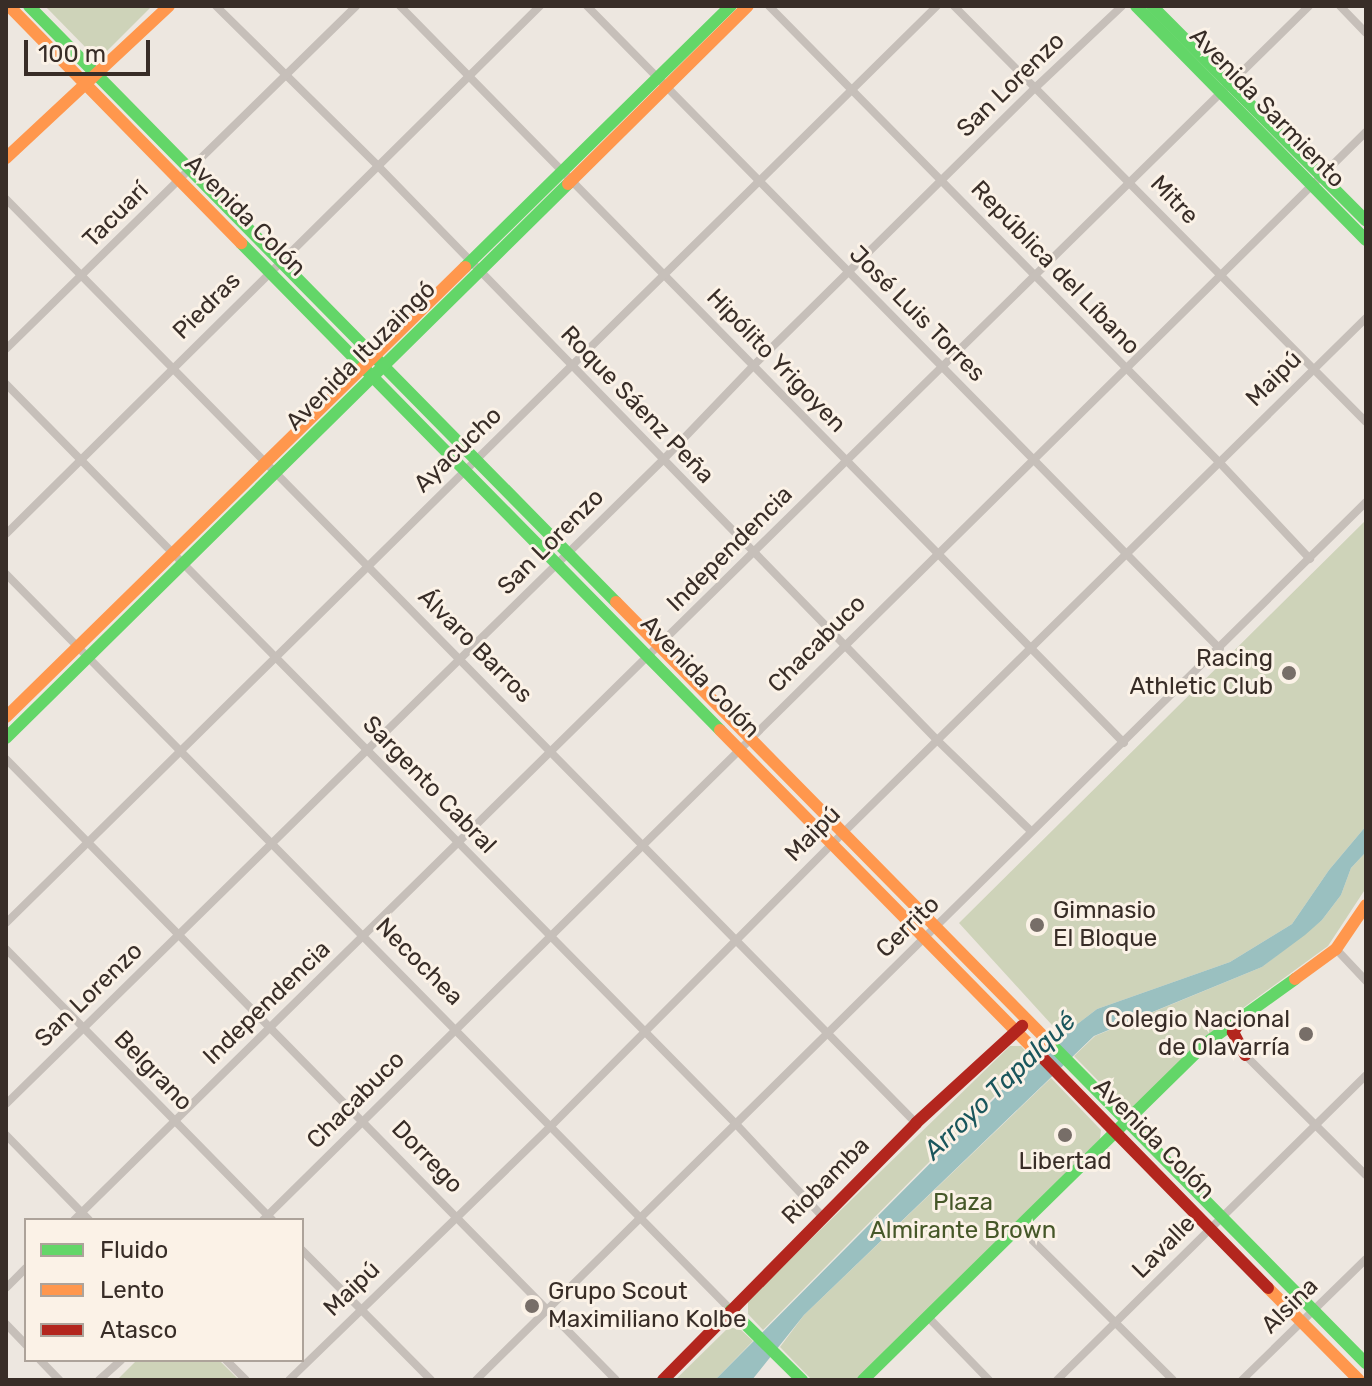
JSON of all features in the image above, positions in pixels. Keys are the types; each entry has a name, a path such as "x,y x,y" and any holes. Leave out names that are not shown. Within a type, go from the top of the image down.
{"main road":[{"name":"Avenida Colón","path":"9,6 179,181 275,267"},
{"name":"Avenida Colón","path":"29,6 190,171 275,267 661,645 1037,1032 1366,1364"},
{"path":"6,158 83,82 98,76 169,6"},
{"name":"Avenida Ituzaingó","path":"6,717 84,652 181,563 271,466 660,83 731,6"},
{"name":"Avenida Ituzaingó","path":"660,83 748,6"},
{"name":"Avenida Sarmiento","path":"1136,6 1225,88"},
{"name":"Avenida Sarmiento","path":"1152,6 1225,88 1316,181 1366,240"},
{"name":"Avenida Sarmiento","path":"1316,181 1366,221"},
{"name":"Avenida Colón","path":"373,366 466,472 651,656 1359,1380"},
{"name":"Avenida Ituzaingó","path":"6,738 172,552 271,466"},
{"path":"863,1380 1125,1120 1223,1028 1336,949 1366,905"},
{"path":"1245,1055 1233,1032 1257,1005"},
{"name":"Riobamba","path":"663,1380 916,1123 1022,1036 1027,1021"},
{"path":"1197,1055 1222,1041 1245,1055"},
{"name":"Necochea","path":"731,1310 802,1380"}],"street":[{"name":"Roque Sáenz Peña","path":"216,6 379,167 937,740 1031,831"},
{"name":"Tacuarí","path":"6,349 356,6"},
{"name":"Hipólito Yrigoyen","path":"400,6 1124,743"},
{"name":"Piedras","path":"6,534 540,6"},
{"name":"José Luis Torres","path":"587,6 1220,649"},
{"name":"República del Líbano","path":"769,6 1219,462 1310,559"},
{"name":"Ayacucho","path":"6,923 937,6"},
{"name":"Mitre","path":"954,6 1366,422"},
{"name":"San Lorenzo","path":"6,1104 662,461 941,180 1122,6"},
{"name":"Independencia","path":"76,1218 1309,6"},
{"path":"1340,6 1366,33"},
{"name":"Chacabuco","path":"267,1218 937,552 1366,132"},
{"name":"Álvaro Barros","path":"6,199 176,367 916,1123"},
{"name":"Maipú","path":"289,1380 551,1126 843,833 1366,318"},
{"name":"Sargento Cabral","path":"6,384 735,1123 822,1216"},
{"name":"Cerrito","path":"476,1380 1366,502"},
{"name":"Necochea","path":"6,574 731,1310"},
{"name":"Dorrego","path":"6,759 616,1380"},
{"name":"Belgrano","path":"6,949 267,1218"},
{"path":"1336,949 1366,981"},
{"path":"1245,1055 1317,1123 1366,1175"},
{"name":"Lavalle","path":"1057,1380 1366,1075"},
{"path":"6,1135 87,1218"},
{"path":"1018,1226 1173,1380"},
{"path":"304,1252 431,1380"},
{"name":"Alsina","path":"1242,1380 1366,1259"},
{"path":"6,1288 24,1270"},
{"path":"927,1316 989,1380"},
{"path":"6,1324 24,1343"},
{"path":"42,1362 59,1380"},
{"path":"99,1380 119,1362"},
{"path":"228,1362 246,1380"}],"green space":[{"path":"45,6 152,6 98,60"},
{"name":"Racing Athletic Club","path":"1366,520 1366,826 1329,870 1292,924 1230,962 1097,1009 1062,1036 959,923"},
{"path":"1366,852 1366,888 1328,946 1221,1024 1133,1107 1121,1104 1074,1056 1095,1036 1262,967 1322,920 1341,895 1351,868"},
{"name":"Plaza Almirante Brown","path":"1010,1046 1021,1046 1032,1058 763,1330 748,1314 748,1300"},
{"name":"Plaza Almirante Brown","path":"1051,1078 1101,1130 1100,1139 856,1380 812,1380 780,1347 804,1315"},
{"path":"728,1328 739,1328 753,1341 715,1380 675,1380"},
{"path":"135,1362 221,1362 239,1380 117,1380"}],"water":[{"path":"1366,826 1366,852 1351,868 1341,895 1322,920 1305,935 1262,967 1094,1036 804,1315 752,1380 715,1380 994,1099 1020,1068 1097,1009 1230,962 1292,924 1329,870"}],"traffic: fast":[{"path":"29,6 616,602"},
{"path":"465,267 731,6"},
{"path":"1136,6 1366,240"},
{"path":"1152,6 1366,221"},
{"path":"6,738 568,184"},
{"path":"241,243 720,730"},
{"path":"863,1380 1206,1043 1295,979"},
{"path":"1050,1043 1366,1364"},
{"path":"731,1310 802,1380"}],"traffic: slow":[{"path":"9,6 241,243"},
{"path":"6,158 169,6"},
{"path":"568,184 748,6"},
{"path":"6,717 465,267"},
{"path":"616,602 1050,1043"},
{"path":"720,730 1035,1050"},
{"path":"1295,979 1336,949 1366,905"},
{"path":"1268,1288 1359,1380"}],"traffic: jam":[{"path":"1241,1021 1233,1032 1245,1055"},
{"path":"663,1380 916,1123 1022,1026"},
{"path":"1035,1050 1268,1288"}],"place":[{"name":"Racing Athletic Club","path":"1289,673"},
{"name":"Gimnasio El Bloque","path":"1037,925"},
{"name":"Colegio Nacional de Olavarría","path":"1306,1034"},
{"name":"Libertad","path":"1065,1135"},
{"name":"Grupo Scout Maximiliano Kolbe","path":"532,1306"}],"water label":[{"name":"Arroyo Tapalqué","path":"1000,1086"}]}
